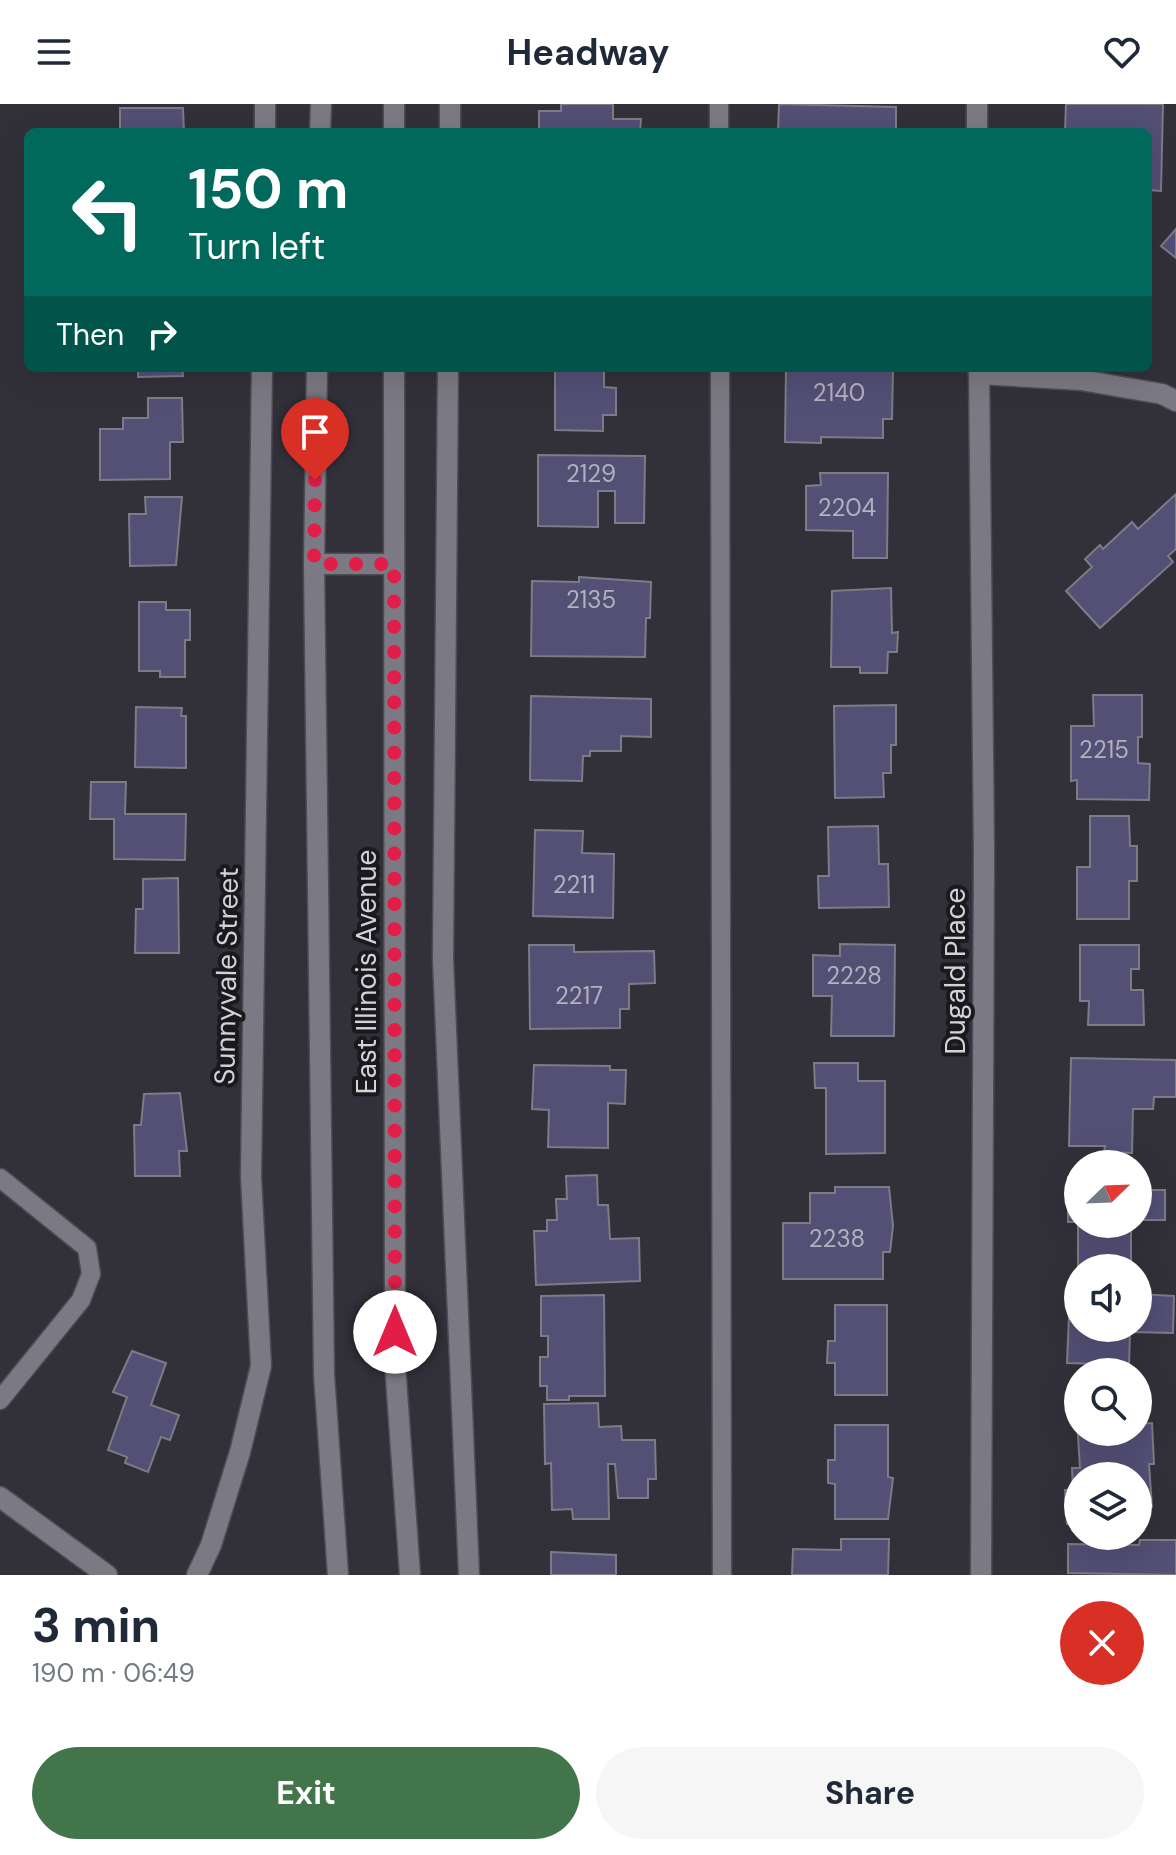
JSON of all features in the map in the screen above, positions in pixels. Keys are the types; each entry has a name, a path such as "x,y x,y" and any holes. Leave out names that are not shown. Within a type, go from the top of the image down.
{"street":[{"path":"265,104 265,128"},
{"path":"320,128 321,104"},
{"path":"394,104 394,128"},
{"path":"450,104 450,128"},
{"path":"977,104 977,128"},
{"name":"Sunnyvale Street","path":"197,1575 211,1545 236,1466 261,1366 251,1177 262,372"},
{"name":"East Illinois Avenue","path":"317,372 314,564 324,1374 335,1569"},
{"name":"East Illinois Avenue","path":"394,372 395,1364 410,1575"},
{"path":"448,372 443,959 469,1575"},
{"name":"Dugald Place","path":"979,372 984,853 981,1575"},
{"path":"990,372 1081,380 1162,394 1176,401"},
{"path":"314,564 394,564"},
{"path":"0,1497 107,1575"}],"lane":[{"path":"719,104 719,128"},
{"path":"720,372 722,1575"},
{"path":"0,1178 87,1248 91,1274 81,1300 0,1400"}],"building":[{"path":"561,104 613,104 613,119 641,119 640,128 539,128 539,111 561,111"},
{"path":"779,104 896,107 896,128 778,128"},
{"path":"1066,104 1163,104 1161,191 1152,190 1152,128 1065,128"},
{"path":"120,108 183,108 184,128 120,128"},
{"path":"1176,229 1176,258 1161,246"},
{"path":"138,372 182,372 183,376 138,377"},
{"path":"555,372 604,372 604,387 616,388 616,415 603,415 603,431 555,430"},
{"path":"786,372 893,372 892,419 883,419 883,438 821,437 821,443 785,442"},
{"path":"148,398 182,398 183,442 170,442 170,479 100,480 100,429 123,429 123,418 148,418"},
{"path":"538,455 645,456 644,523 615,523 615,491 598,491 598,527 538,526"},
{"path":"820,473 888,473 887,558 853,558 853,531 806,530 806,486 821,485"},
{"path":"1176,494 1176,549 1168,556 1173,562 1100,628 1066,591 1092,567 1085,559 1100,545 1103,549 1132,522 1138,529"},
{"path":"145,497 182,497 176,565 130,566 129,514 146,514"},
{"path":"579,577 651,582 645,657 531,656 532,581 579,582"},
{"path":"891,588 892,633 898,632 897,652 888,652 887,673 860,673 860,667 831,667 832,591"},
{"path":"139,602 166,602 166,610 190,610 190,640 185,640 185,677 160,677 160,671 139,671"},
{"path":"1093,695 1142,695 1142,737 1138,737 1138,763 1150,764 1149,800 1077,799 1077,780 1071,781 1071,726 1094,726"},
{"path":"531,696 651,699 651,737 621,736 621,751 590,751 590,756 583,756 582,781 530,780"},
{"path":"896,705 896,745 891,745 891,773 883,773 884,797 835,798 834,706"},
{"path":"136,707 182,708 181,716 186,716 186,768 135,767"},
{"path":"91,782 126,782 125,814 186,814 185,860 114,859 114,819 90,819"},
{"path":"1090,816 1129,816 1130,846 1137,846 1137,881 1129,881 1129,919 1077,919 1077,867 1090,867"},
{"path":"878,826 879,864 888,864 889,907 819,908 818,876 829,876 828,827"},
{"path":"535,830 583,831 582,853 614,854 613,918 533,916"},
{"path":"178,878 179,953 135,953 136,909 143,909 143,879"},
{"path":"840,944 895,945 894,1036 831,1036 832,996 813,996 813,955 840,956"},
{"path":"529,945 574,945 574,952 654,951 655,983 629,984 629,1009 620,1009 620,1028 530,1029"},
{"path":"1080,945 1139,945 1139,969 1131,969 1131,990 1143,990 1144,1025 1088,1025 1089,1001 1080,1001"},
{"path":"1071,1058 1176,1060 1176,1097 1154,1097 1153,1109 1133,1109 1132,1150 1069,1146"},
{"path":"814,1063 858,1063 858,1081 885,1081 885,1153 826,1154 826,1088 815,1088"},
{"path":"534,1065 610,1066 610,1070 626,1070 625,1104 608,1103 608,1148 548,1147 549,1110 532,1109"},
{"path":"180,1093 187,1151 179,1151 180,1176 135,1176 134,1125 141,1125 144,1094"},
{"path":"597,1175 598,1205 608,1205 610,1239 639,1238 640,1281 536,1285 534,1231 547,1231 547,1220 557,1220 556,1199 567,1199 566,1176"},
{"path":"835,1187 889,1187 893,1226 890,1252 883,1252 883,1279 783,1279 783,1223 810,1223 810,1193 835,1193"},
{"path":"1152,1190 1165,1190 1165,1220 1152,1220"},
{"path":"1078,1238 1131,1238 1131,1254 1078,1254"},
{"path":"604,1295 605,1396 569,1396 569,1400 547,1400 547,1386 540,1386 540,1357 548,1357 548,1336 541,1336 541,1296"},
{"path":"1152,1295 1174,1296 1173,1333 1152,1333"},
{"path":"835,1305 887,1305 887,1395 835,1395 835,1363 827,1363 828,1341 835,1341"},
{"path":"1068,1342 1130,1342 1129,1358 1067,1358"},
{"path":"132,1351 166,1363 151,1405 179,1415 170,1440 161,1437 148,1472 125,1463 127,1457 108,1450 127,1397 113,1392"},
{"path":"598,1403 599,1427 621,1426 622,1440 655,1440 656,1479 648,1479 648,1498 618,1498 615,1464 608,1464 609,1519 573,1519 572,1509 552,1510 551,1463 545,1464 544,1404"},
{"path":"1152,1423 1154,1464 1080,1462 1079,1446 1152,1446"},
{"path":"835,1425 888,1425 888,1477 893,1478 888,1519 835,1519 835,1484 828,1483 828,1460 835,1460"},
{"path":"841,1539 889,1539 888,1575 792,1575 793,1549 841,1550"},
{"path":"1152,1540 1176,1540 1176,1575 1068,1573 1068,1550 1152,1550"},
{"path":"551,1552 616,1555 616,1575 551,1575"}],"route":[{"path":"315,480 314,564 394,564 395,1332"}]}
